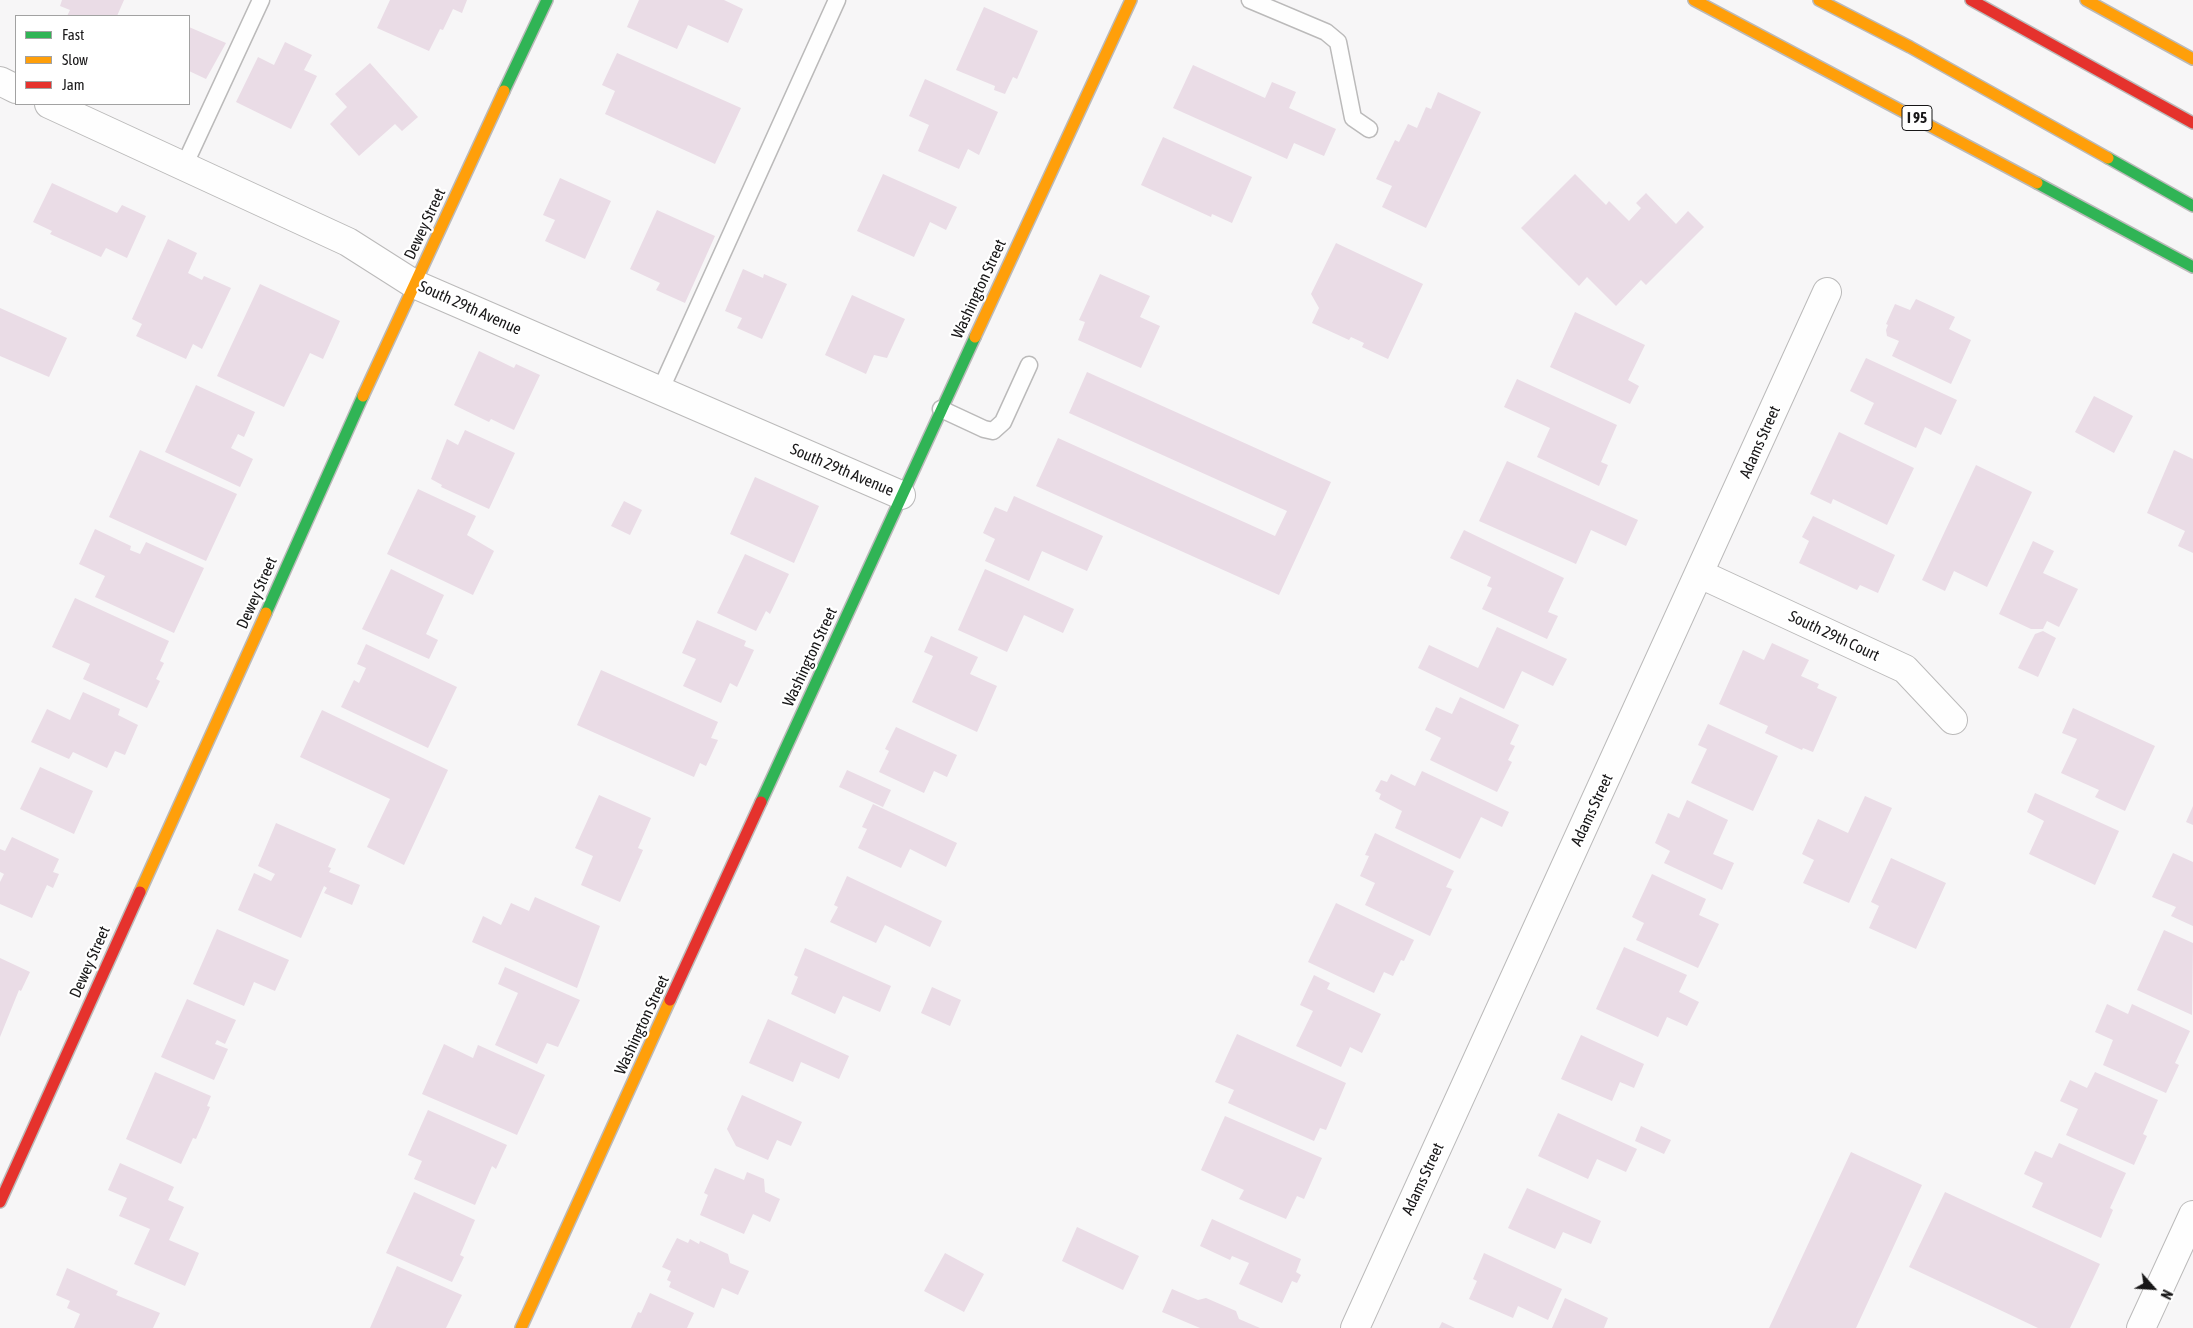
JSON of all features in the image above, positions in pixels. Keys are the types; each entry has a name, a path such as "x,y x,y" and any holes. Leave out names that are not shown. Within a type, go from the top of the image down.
{"main road":[{"name":"Dewey Street","path":"0,1202 414,284 547,0"},
{"name":"Washington Street","path":"521,1328 901,495 1131,0"},
{"name":"I 95","path":"1694,0 2193,267"},
{"path":"1819,0 1910,47 2193,206"},
{"path":"1971,0 2193,123"},
{"path":"2086,0 2193,60"},
{"path":"2140,237 2186,277"}],"street":[{"path":"0,81 15,88"},
{"name":"South 29th Avenue","path":"51,105 348,242 414,284 901,495"},
{"name":"Adams Street","path":"1355,1328 1828,292"},
{"name":"South 29th Court","path":"1700,574 1905,669 1953,720"},
{"path":"2141,1328 2186,1248 2193,1215"}],"lane":[{"path":"184,166 261,0"},
{"path":"660,391 837,0"},
{"path":"1250,0 1326,32 1338,42 1353,118 1369,129"},
{"path":"941,409 984,429 993,431 1003,422 1029,365"}],"building":[{"path":"62,0 124,0 117,15 68,15 70,10 60,6"},
{"path":"390,0 467,0 462,13 453,9 443,30 440,29 429,51 377,28"},
{"path":"639,0 724,0 743,9 728,43 688,25 677,49 627,27"},
{"path":"984,7 1038,31 1017,79 1013,77 1005,94 994,90 995,86 956,70"},
{"path":"190,27 226,43 206,79 190,71"},
{"path":"285,42 312,55 304,70 317,76 291,129 236,102 258,57 274,65"},
{"path":"617,53 741,108 715,164 605,114 615,91 602,85"},
{"path":"370,63 418,117 402,131 395,124 359,156 330,124 347,107 335,94"},
{"path":"1193,65 1265,98 1272,82 1296,92 1289,108 1336,129 1324,156 1294,143 1287,159 1173,108"},
{"path":"925,79 998,112 979,155 968,149 959,169 918,151 929,125 909,116"},
{"path":"1438,92 1481,112 1426,228 1382,207 1392,186 1376,179 1395,140 1399,142 1408,124 1417,128 1426,107 1431,109"},
{"path":"1163,137 1252,177 1232,223 1212,214 1211,217 1141,185"},
{"path":"883,174 957,207 946,230 930,222 914,257 857,231"},
{"path":"1575,174 1606,205 1609,201 1629,221 1641,208 1636,203 1646,193 1676,224 1688,211 1704,227 1646,285 1641,280 1616,306 1587,277 1579,286 1521,228"},
{"path":"560,178 611,201 585,259 545,241 555,220 543,215"},
{"path":"52,183 117,213 122,205 146,216 127,258 106,248 101,257 50,234 52,231 33,222"},
{"path":"657,210 715,236 685,303 656,290 660,283 630,269"},
{"path":"168,239 197,253 188,273 202,280 204,276 231,288 202,349 193,344 186,359 136,336 142,324 132,319"},
{"path":"1336,243 1423,284 1388,359 1362,347 1364,343 1351,337 1349,340 1312,323 1319,308 1311,294"},
{"path":"743,269 763,278 764,274 787,284 762,339 737,328 742,318 725,311"},
{"path":"1100,274 1150,296 1140,317 1160,326 1141,368 1078,340 1085,322 1079,320"},
{"path":"260,284 340,321 323,359 310,353 284,407 217,376"},
{"path":"852,295 905,319 887,358 874,355 866,374 825,355"},
{"path":"1916,299 1955,317 1949,329 1971,340 1951,384 1892,356 1899,341 1887,336 1886,330 1888,325 1886,324 1895,304 1910,310"},
{"path":"0,308 67,338 49,377 0,356"},
{"path":"1575,312 1645,345 1628,380 1639,386 1630,404 1550,367"},
{"path":"479,351 514,368 516,364 540,375 514,430 491,419 489,422 454,405"},
{"path":"1866,358 1957,400 1941,435 1925,427 1916,448 1864,424 1874,403 1850,391"},
{"path":"1087,372 1331,482 1279,595 1036,486 1058,438 1275,536 1287,511 1069,413"},
{"path":"1517,379 1617,425 1601,462 1608,465 1599,486 1537,457 1550,428 1504,407"},
{"path":"196,385 255,412 244,437 238,434 231,448 253,459 240,487 165,452"},
{"path":"2094,396 2133,416 2114,453 2075,432"},
{"path":"465,430 515,453 489,509 441,487 442,485 431,479 447,439 458,445"},
{"path":"1839,432 1914,468 1887,525 1833,499 1831,504 1810,494"},
{"path":"140,450 237,494 206,561 109,517"},
{"path":"2174,450 2193,459 2193,553 2178,546 2185,531 2147,513"},
{"path":"1507,461 1638,520 1626,546 1591,530 1576,564 1479,521"},
{"path":"1976,465 2032,492 1987,587 1954,571 1945,591 1922,580"},
{"path":"755,477 819,506 794,563 730,534"},
{"path":"418,489 476,516 467,535 494,551 473,595 387,554"},
{"path":"1014,496 1103,536 1087,571 1042,551 1029,581 985,561 995,539 983,533 995,507 1007,512"},
{"path":"624,501 642,510 630,535 611,526"},
{"path":"1813,516 1895,555 1878,593 1860,585 1857,590 1799,563 1809,541 1802,537"},
{"path":"95,529 131,546 130,550 140,554 146,542 204,568 174,633 95,597 105,576 79,564"},
{"path":"1464,530 1564,578 1548,612 1558,616 1547,639 1482,609 1492,588 1487,586 1491,577 1450,558"},
{"path":"2033,541 2054,551 2043,573 2078,589 2059,627 2047,621 2043,629 2031,629 1999,614"},
{"path":"745,554 789,574 770,614 766,611 756,631 717,613"},
{"path":"391,569 444,595 426,634 438,640 429,659 362,629"},
{"path":"985,569 1074,609 1063,633 1024,615 1007,652 958,630"},
{"path":"75,598 169,641 160,661 164,663 156,679 160,681 147,708 83,679 90,664 52,647"},
{"path":"697,620 746,641 744,646 754,650 737,687 730,683 721,703 683,686 696,659 682,653"},
{"path":"1497,627 1567,659 1553,686 1522,671 1504,709 1418,668 1429,645 1478,668"},
{"path":"2043,631 2056,638 2038,677 2018,668 2035,634"},
{"path":"931,636 978,657 970,674 997,686 977,732 912,702 933,656 924,652"},
{"path":"1772,643 1809,660 1801,676 1819,684 1817,688 1837,697 1813,752 1803,748 1802,750 1765,733 1768,726 1719,704 1743,650 1764,660"},
{"path":"366,644 457,687 428,748 341,707 354,680 359,683 366,668 357,664"},
{"path":"601,670 718,722 711,738 718,740 706,766 700,763 694,777 577,725"},
{"path":"83,692 120,709 118,715 138,725 125,755 115,751 107,768 73,752 69,759 31,742 47,709 70,720"},
{"path":"1460,697 1519,725 1510,744 1515,746 1508,760 1512,762 1497,792 1430,760 1441,738 1425,730 1436,707 1452,714"},
{"path":"2073,708 2155,746 2125,811 2095,797 2099,790 2061,773 2077,739 2062,733"},
{"path":"322,710 448,770 404,865 367,847 390,799 300,757"},
{"path":"1708,724 1778,756 1753,811 1691,783 1707,749 1698,745"},
{"path":"896,727 957,755 947,777 934,771 924,793 879,772 889,751 885,749"},
{"path":"40,767 93,791 74,834 20,809"},
{"path":"847,770 891,790 883,807 839,787"},
{"path":"1422,771 1509,812 1502,827 1481,817 1460,859 1395,828 1402,811 1379,799 1381,794 1375,791 1381,780 1387,782 1391,774 1415,786"},
{"path":"2035,793 2119,831 2095,885 2029,854 2044,821 2027,812"},
{"path":"599,795 651,818 638,848 643,850 620,902 581,885 593,856 575,848"},
{"path":"1865,796 1892,808 1849,903 1803,883 1814,860 1802,854 1818,819 1848,833"},
{"path":"1687,800 1728,820 1713,854 1734,863 1722,890 1664,863 1670,851 1655,843 1668,813 1679,818"},
{"path":"873,804 957,843 946,867 910,849 901,868 858,848 867,829 862,827"},
{"path":"2193,806 2193,825 2186,822"},
{"path":"276,823 336,849 328,867 331,868 329,872 360,885 352,905 324,893 327,888 324,886 301,938 238,910 254,873 271,881 275,874 258,866"},
{"path":"1375,833 1454,871 1446,887 1452,889 1430,936 1365,905 1375,883 1360,876 1369,856 1365,855"},
{"path":"12,837 59,859 53,872 59,874 53,888 47,885 32,918 0,904 0,882 4,874 0,872 0,849 5,851"},
{"path":"2173,853 2193,862 2193,926 2171,916 2176,907 2152,897"},
{"path":"1891,858 1946,883 1916,949 1869,928 1879,906 1871,902"},
{"path":"1652,874 1706,899 1699,915 1719,924 1698,968 1636,940 1644,923 1632,917"},
{"path":"847,876 942,921 930,947 885,925 876,943 830,922 838,907 834,905"},
{"path":"535,897 600,926 577,988 472,942 483,916 501,925 511,903 529,911"},
{"path":"1336,903 1414,940 1404,961 1401,960 1393,976 1384,972 1374,993 1308,962"},
{"path":"217,929 289,960 275,991 254,982 244,1006 193,984"},
{"path":"2164,930 2193,943 2192,1015 2137,990"},
{"path":"1624,947 1687,975 1679,992 1699,1002 1687,1026 1667,1017 1658,1037 1596,1009"},
{"path":"805,948 891,986 880,1012 843,996 835,1014 791,994 798,977 794,975"},
{"path":"0,958 30,972 21,991 19,990 0,1037"},
{"path":"505,967 580,1000 558,1047 547,1043 537,1064 495,1045 518,993 498,984"},
{"path":"1314,975 1330,983 1327,989 1381,1014 1362,1053 1350,1047 1341,1067 1296,1046 1313,1011 1300,1005"},
{"path":"932,987 961,1000 950,1026 921,1013"},
{"path":"187,999 236,1020 225,1044 217,1040 215,1044 228,1049 214,1080 161,1057"},
{"path":"2107,1004 2128,1014 2132,1004 2190,1031 2175,1063 2179,1065 2166,1093 2103,1065 2113,1040 2095,1032"},
{"path":"768,1019 849,1056 839,1079 801,1062 793,1082 749,1063"},
{"path":"1237,1034 1346,1083 1326,1130 1320,1128 1314,1141 1228,1103 1234,1090 1215,1082"},
{"path":"1581,1035 1644,1064 1634,1088 1620,1082 1612,1101 1561,1079"},
{"path":"444,1044 473,1058 478,1045 545,1075 517,1135 422,1094"},
{"path":"155,1072 211,1096 207,1106 210,1107 196,1139 193,1138 181,1164 126,1139"},
{"path":"2095,1072 2158,1100 2143,1134 2147,1136 2134,1165 2066,1135 2078,1109 2060,1101 2070,1080 2087,1088"},
{"path":"742,1095 802,1122 791,1146 777,1140 768,1160 736,1146 727,1129"},
{"path":"428,1110 507,1145 496,1169 492,1166 475,1205 414,1179 422,1161 408,1155"},
{"path":"1558,1113 1637,1149 1626,1172 1597,1159 1588,1179 1538,1156"},
{"path":"1225,1116 1322,1158 1304,1199 1297,1196 1286,1219 1239,1199 1244,1190 1201,1170"},
{"path":"1641,1126 1671,1140 1664,1154 1635,1141"},
{"path":"2059,1143 2126,1173 2110,1208 2113,1210 2101,1238 2032,1207 2043,1183 2024,1174 2035,1151 2052,1158"},
{"path":"1851,1152 1922,1185 1856,1328 1769,1328"},
{"path":"120,1163 174,1187 168,1200 184,1207 169,1240 199,1253 185,1286 134,1264 150,1229 119,1216 127,1198 108,1190"},
{"path":"715,1168 744,1180 747,1172 764,1179 765,1192 780,1199 770,1222 753,1214 744,1234 700,1215 708,1195 704,1193"},
{"path":"1527,1188 1601,1221 1591,1244 1563,1232 1555,1249 1508,1228"},
{"path":"414,1192 475,1220 460,1255 464,1257 452,1282 386,1253"},
{"path":"1945,1192 2100,1264 2070,1328 2038,1328 1909,1267"},
{"path":"1212,1219 1301,1259 1296,1272 1301,1275 1297,1283 1292,1281 1282,1303 1239,1284 1249,1263 1232,1256 1230,1260 1200,1246"},
{"path":"1077,1227 1139,1256 1123,1290 1062,1261"},
{"path":"677,1238 688,1243 690,1239 699,1244 700,1241 728,1254 730,1263 749,1271 738,1295 722,1288 714,1308 669,1287 671,1282 667,1280 671,1271 662,1267"},
{"path":"945,1253 984,1274 964,1312 924,1291"},
{"path":"1484,1253 1562,1289 1548,1320 1518,1306 1513,1318 1469,1299 1477,1281 1473,1279"},
{"path":"397,1266 462,1295 446,1328 370,1328"},
{"path":"67,1268 118,1291 116,1295 160,1313 153,1328 74,1328 80,1314 67,1308 70,1301 56,1295"},
{"path":"1172,1289 1198,1300 1206,1298 1236,1311 1239,1319 1260,1328 1200,1328 1162,1312"},
{"path":"650,1293 694,1313 687,1328 631,1328 638,1312 641,1313"},
{"path":"1565,1298 1608,1318 1604,1328 1552,1328"},
{"path":"1442,1322 1455,1328 1439,1328"}],"traffic: fast":[{"path":"504,91 547,0"},
{"path":"2108,158 2193,206"},
{"path":"2037,183 2193,267"},
{"path":"761,802 975,337"},
{"path":"266,613 363,396"}],"traffic: slow":[{"path":"975,337 1131,0"},
{"path":"1694,0 2037,183"},
{"path":"1819,0 1910,47 2108,158"},
{"path":"2086,0 2193,59"},
{"path":"363,396 504,91"},
{"path":"140,892 266,613"},
{"path":"521,1328 670,1000"}],"traffic: jam":[{"path":"1971,0 2193,123"},
{"path":"670,1000 761,802"},
{"path":"0,1202 140,892"}]}
